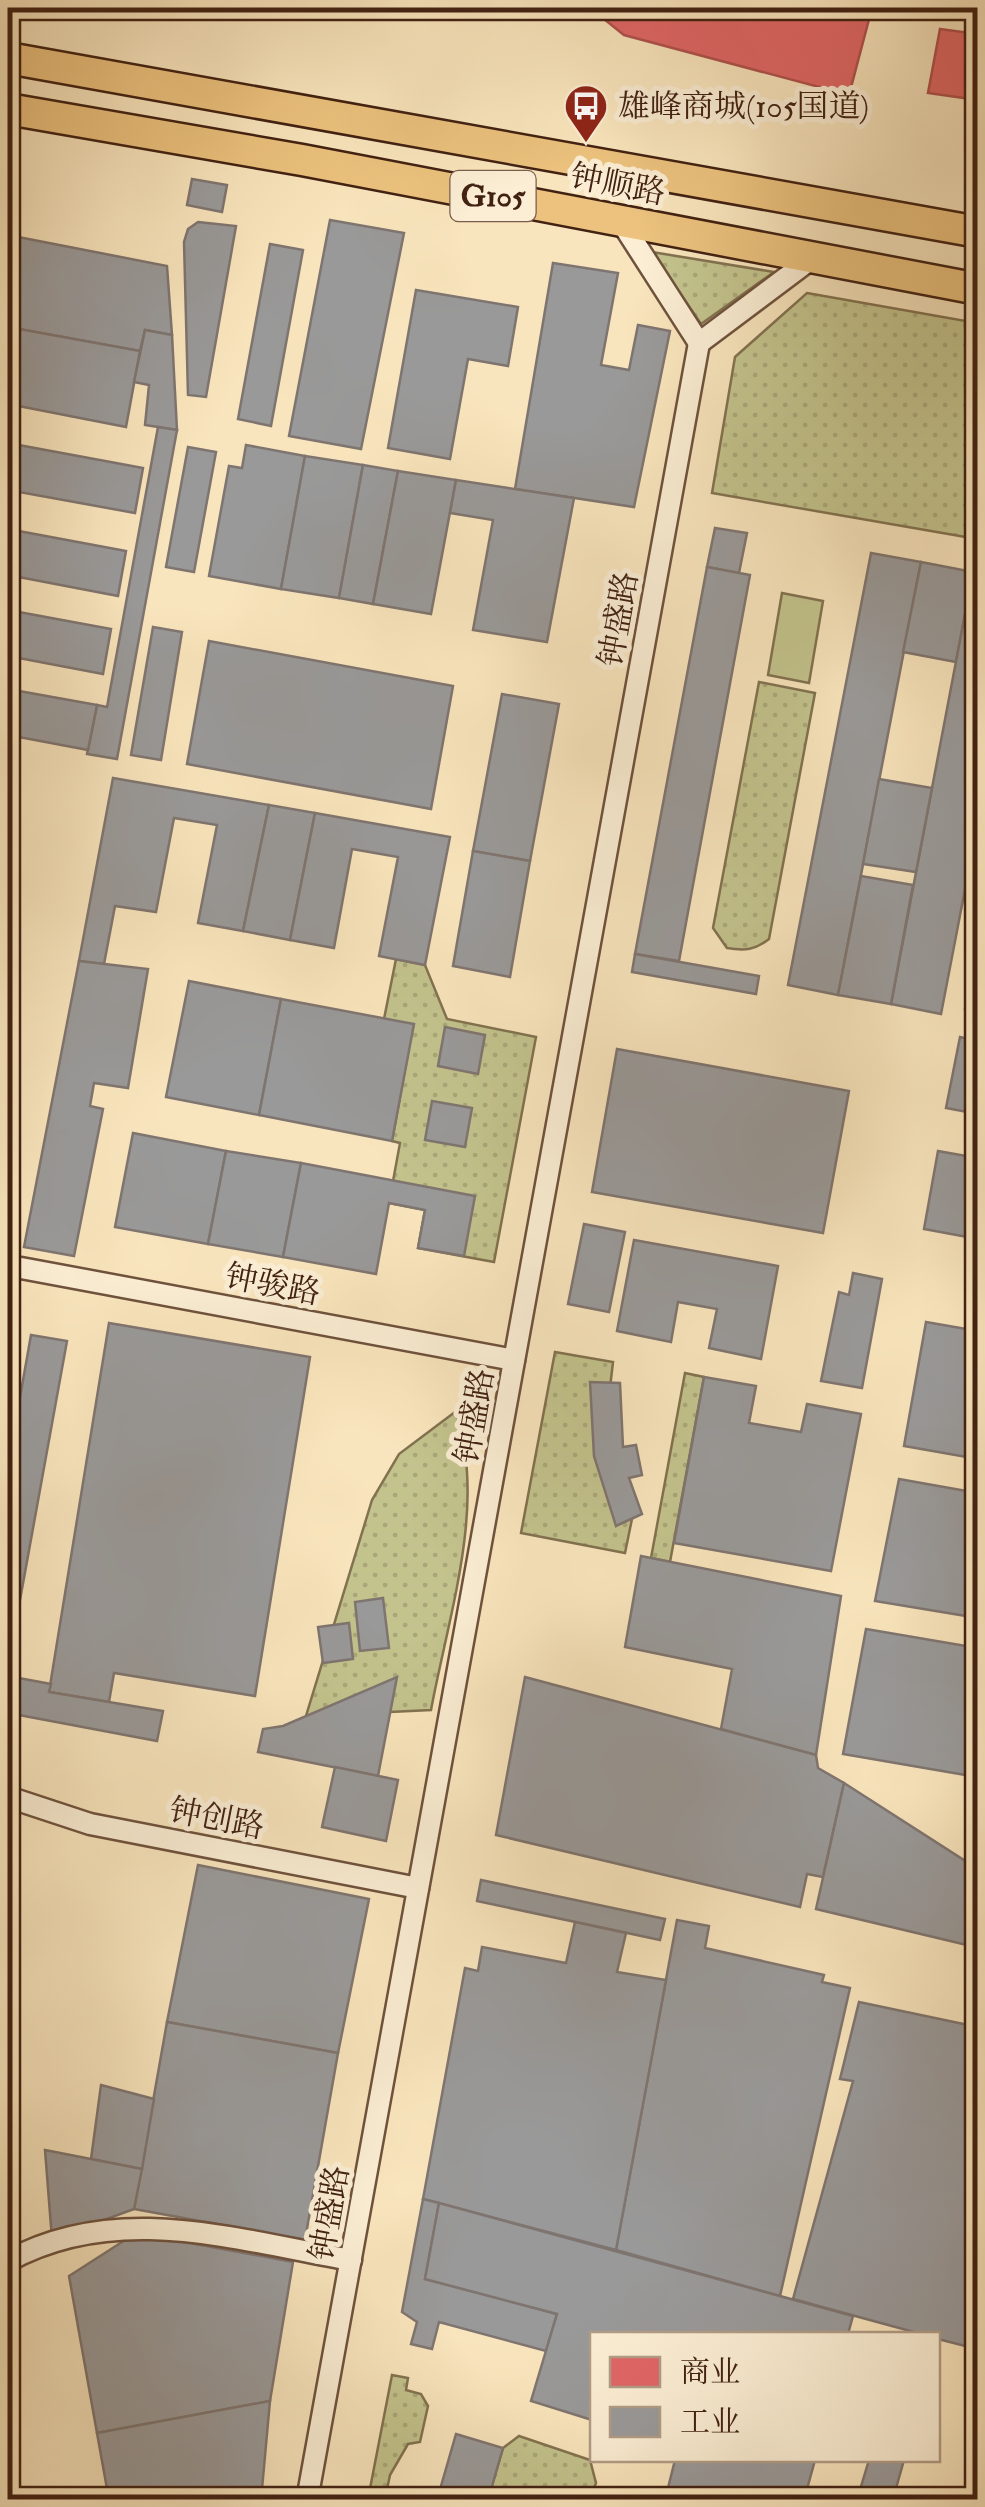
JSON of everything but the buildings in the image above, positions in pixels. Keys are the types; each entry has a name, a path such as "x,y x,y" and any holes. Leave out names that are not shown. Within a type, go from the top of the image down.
{"highway":[{"name":"钟顺路","path":"8,58 978,232"},
{"name":"钟顺路","path":"8,109 978,289"}],"street":[{"path":"620,220 699,343 811,259"},
{"name":"钟盛路","path":"307,2500 699,343"},
{"name":"钟骏路","path":"21,1268 514,1360"},
{"name":"钟创路","path":"8,1797 90,1824 418,1888"},
{"path":"8,2261 31,2248 142,2226 351,2260"}],"green space":[{"path":"652,252 774,272 701,324"},
{"path":"807,293 977,323 977,539 712,493 735,357"},
{"path":"782,593 823,601 809,683 768,675"},
{"path":"759,682 815,693 769,939 754,947 733,949 727,948 713,928"},
{"path":"396,959 425,965 447,1019 536,1037 494,1262 418,1248 425,1210 389,1203 400,1143 392,1141 413,1025 384,1019"},
{"path":"555,1352 613,1362 608,1405 633,1514 625,1553 521,1533"},
{"path":"685,1373 704,1377 670,1562 651,1558"},
{"path":"455,1412 468,1483 466,1521 455,1598 431,1710 306,1716 372,1500 399,1454"},
{"path":"392,2375 408,2378 406,2390 421,2394 428,2406 420,2442 408,2444 390,2475 385,2499 368,2499"},
{"path":"519,2436 590,2460 596,2483 590,2499 488,2499 503,2448"}],"place":[{"name":"雄峰商城(105国道)","path":"586,144"}]}
